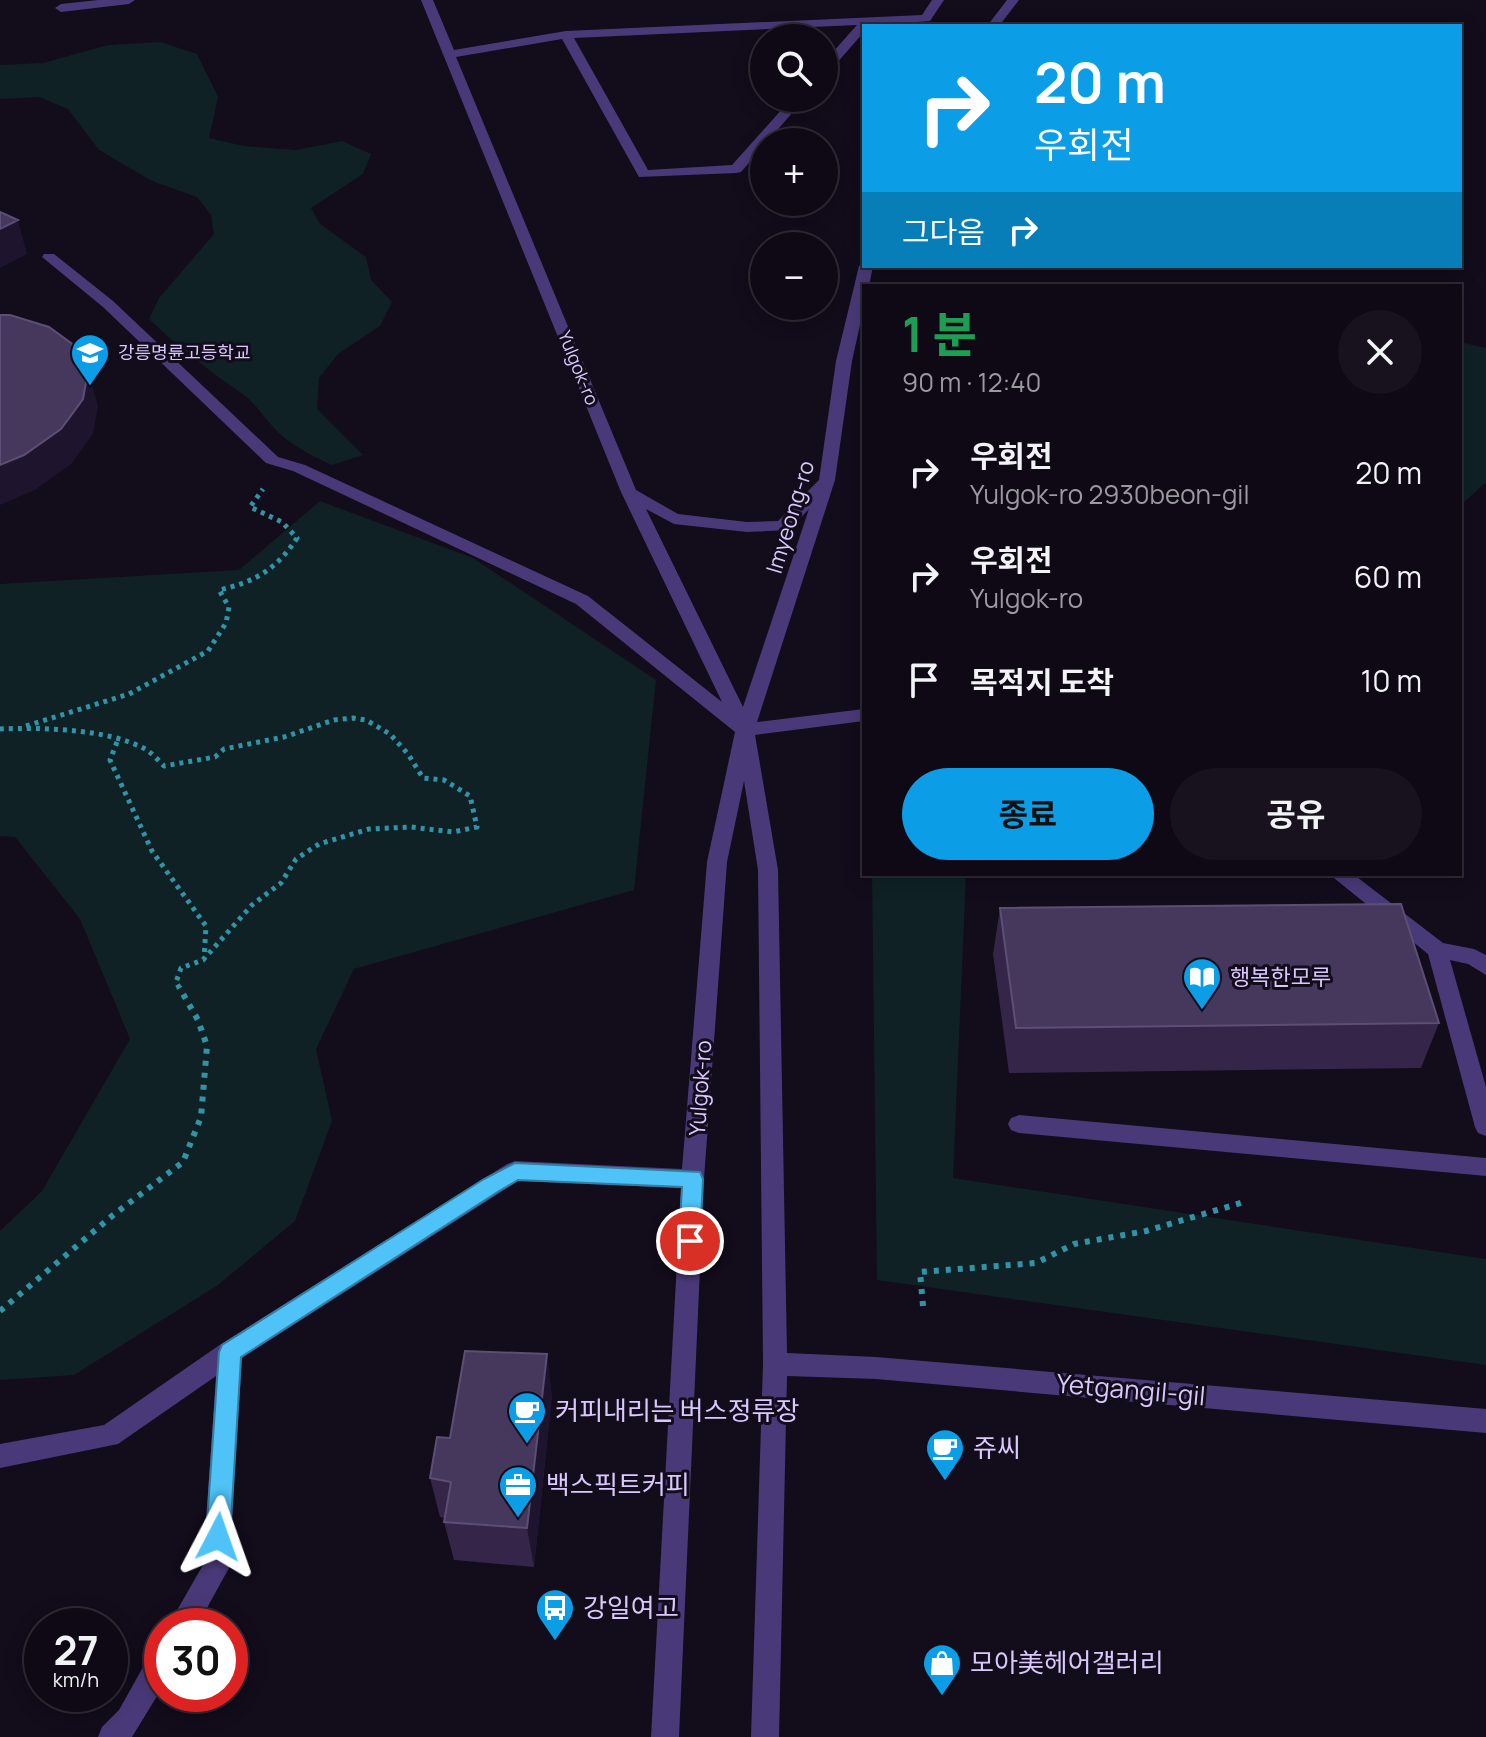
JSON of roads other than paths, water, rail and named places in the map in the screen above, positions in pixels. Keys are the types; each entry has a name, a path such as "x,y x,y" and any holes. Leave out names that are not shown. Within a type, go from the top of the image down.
{"street":[{"path":"61,8 129,0"},
{"name":"Yulgok-ro","path":"427,0 629,492 745,730 768,870 775,1364 765,1737"},
{"path":"449,54 566,35 926,18 938,0"},
{"path":"995,24 1013,0"},
{"path":"864,24 868,20"},
{"path":"838,54 862,27"},
{"path":"566,35 644,174 736,169 787,112"},
{"path":"49,257 108,304 272,460 299,468 582,600 745,730 862,715"},
{"name":"Imyeong-ro","path":"745,730 827,480 844,361 866,268"},
{"path":"629,492 674,519 747,527 783,526 827,480"},
{"name":"Yulgok-ro","path":"665,1737 693,1179 717,862 745,730"},
{"path":"1342,876 1437,950 1474,957 1486,967"},
{"path":"1437,950 1486,1127"},
{"path":"1019,1124 1486,1167"},
{"path":"0,1456 109,1436 230,1352 515,1171 693,1179"},
{"path":"193,1608 216,1568 230,1352"},
{"name":"Yetgangil-gil","path":"775,1364 876,1368 1486,1421"},
{"path":"112,1737 129,1720 144,1693"}],"place":[{"name":"강릉명륜고등학교","path":"90,387"},
{"name":"행복한모루","path":"1202,1011"},
{"name":"커피내리는 버스정류장","path":"527,1445"},
{"name":"쥬씨","path":"945,1482"},
{"name":"백스픽트커피","path":"518,1519"},
{"name":"강일여고","path":"555,1642"},
{"name":"모아美헤어갤러리","path":"942,1697"}]}
